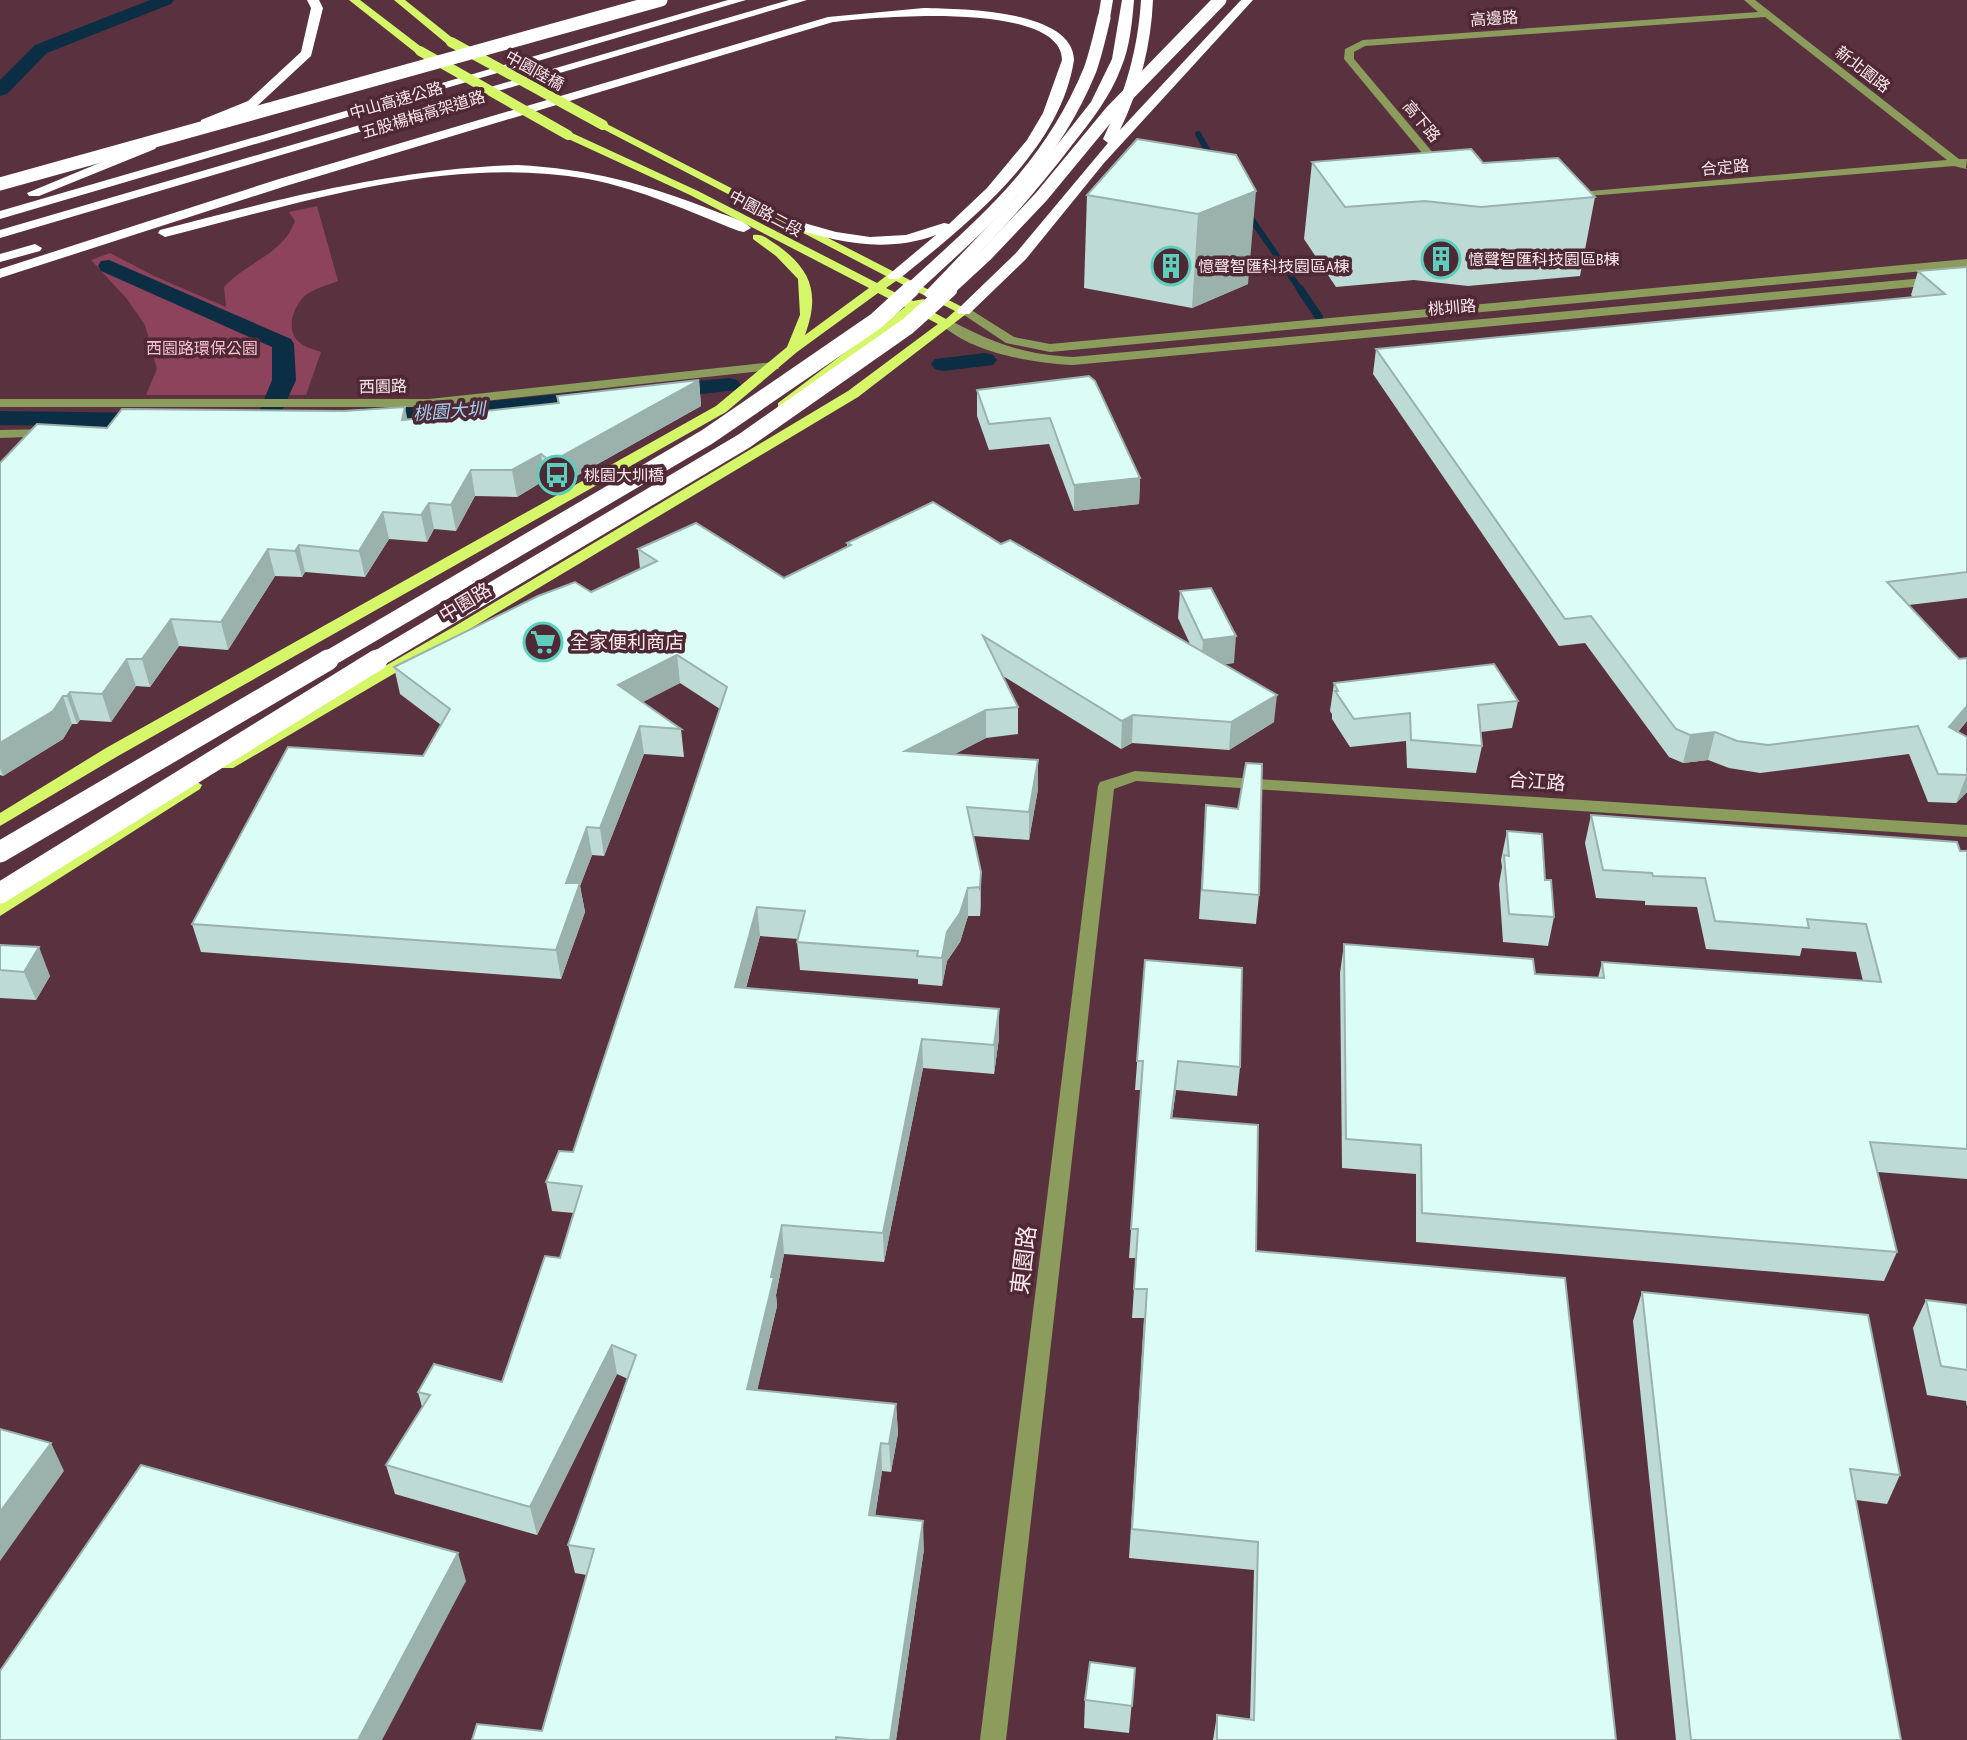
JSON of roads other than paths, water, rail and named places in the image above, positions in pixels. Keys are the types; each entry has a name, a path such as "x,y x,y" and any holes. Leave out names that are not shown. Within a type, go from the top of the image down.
{"highway":[{"path":"0,207 252,104 307,53 317,8 313,0"},
{"path":"0,184 661,0"},
{"name":"中山高速公路","path":"0,215 740,0"},
{"name":"中山高速公路","path":"0,234 801,0"},
{"path":"0,852 707,437 876,321 1000,208 1038,163 1066,121 1086,78 1107,0"},
{"path":"931,294 982,243 1047,169 1095,106 1112,77 1125,39 1128,0"},
{"path":"1099,160 1123,111 1142,59 1147,29 1147,0"},
{"path":"0,893 363,668 744,441 908,326 986,255 1041,197 1112,111 1220,0"},
{"path":"964,311 1021,256 1099,160 1247,0"},
{"name":"五股楊梅高架道路","path":"0,258 843,4"},
{"path":"0,274 284,182 832,19 881,9 921,5 988,7 1015,12 1053,29 1065,41 1069,55 1067,69 1048,116 1028,148"},
{"path":"894,276 978,205 1028,148 1112,77"},
{"path":"0,274 257,210 385,182 468,171 568,172 657,194 744,228"},
{"path":"797,225 842,239 889,242 918,238 943,228 978,205"}],"main road":[{"name":"中園路二段","path":"354,0 420,51 568,135 719,206 947,324"},
{"name":"中園陸橋","path":"399,0 451,42 603,125"},
{"name":"中園路二段","path":"603,125 964,311"},
{"path":"719,206 744,228 780,253 804,278 806,315 793,349"},
{"path":"0,821 112,752 721,409 793,349 894,276"},
{"path":"669,504 803,389 931,294"},
{"name":"中園路","path":"0,910 219,769 853,394 964,311"}],"street":[{"name":"新北園路","path":"1749,0 1962,162 1967,171"},
{"name":"高邊路","path":"1349,51 1363,43 1768,14"},
{"name":"高下路","path":"1349,51 1349,59 1452,182"},
{"name":"合定路","path":"1557,197 1962,162"},
{"name":"桃圳路","path":"964,311 1010,340 1051,348 1967,263"},
{"name":"桃圳路","path":"947,324 1015,356 1034,360 1073,361 1967,278"},
{"name":"西園路","path":"0,403 429,403 774,366"},
{"path":"126,421 141,405"},
{"path":"0,434 67,433"},
{"name":"合江路","path":"1106,786 1135,776 1967,831"},
{"name":"東園路","path":"993,1740 1106,786"}],"waterway":[{"path":"0,90 41,49 165,0"},
{"path":"1198,134 1213,160"},
{"path":"1246,211 1301,291"},
{"path":"109,266 283,344 284,380 269,417"},
{"path":"1300,289 1319,317"},
{"name":"桃園大圳","path":"943,364 985,360"},
{"name":"桃園大圳","path":"657,392 729,385"},
{"name":"桃園大圳","path":"364,415 431,414 599,397"},
{"name":"桃園大圳","path":"0,418 155,420"}],"place":[{"name":"憶聲智匯科技園區B棟","path":"1441,259"},
{"name":"憶聲智匯科技園區A棟","path":"1171,266"},
{"name":"桃園大圳橋","path":"557,475"},
{"name":"全家便利商店","path":"543,642"}],"park label":[{"name":"西園路環保公園","path":"202,348"}]}
